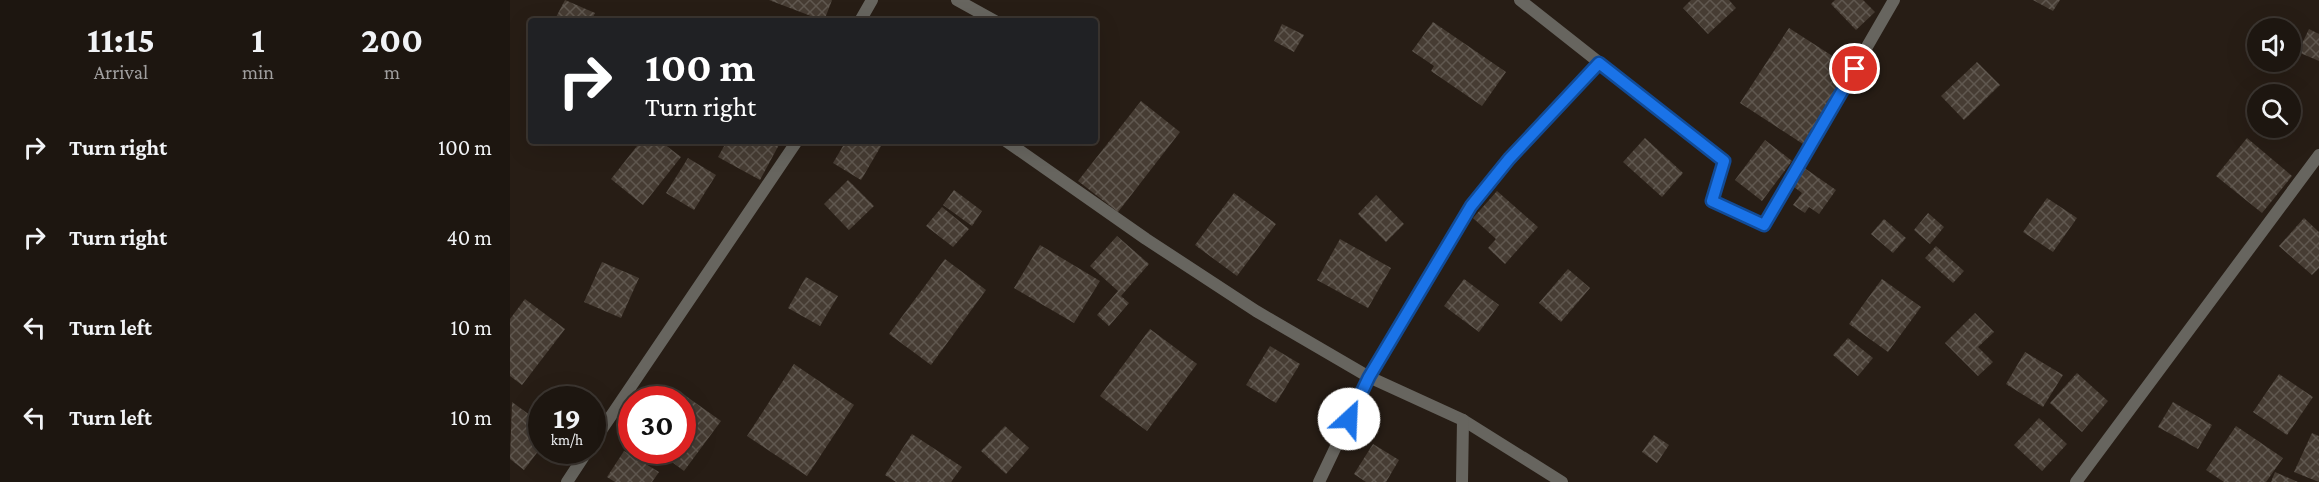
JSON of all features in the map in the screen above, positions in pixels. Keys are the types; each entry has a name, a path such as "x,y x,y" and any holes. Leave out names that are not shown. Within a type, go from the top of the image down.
{"street":[{"path":"862,18 872,0"},
{"path":"957,0 990,18"},
{"path":"1520,0 1724,161 1712,201 1764,225 1894,0"},
{"path":"1319,482 1369,377 1471,206 1509,159 1599,63"},
{"path":"606,423 794,144"},
{"path":"1010,144 1216,285 1369,377 1463,420 1562,482"},
{"path":"2076,482 2319,155"},
{"path":"1462,482 1463,420"},
{"path":"567,482 579,464"}],"building":[{"path":"565,0 595,13 592,18 556,18"},
{"path":"769,0 832,0 825,18 816,18"},
{"path":"1691,0 1729,0 1736,8 1708,34 1683,8"},
{"path":"1835,0 1863,0 1875,12 1856,30 1831,4"},
{"path":"2033,0 2060,0 2053,11"},
{"path":"1433,22 1506,72 1482,106 1431,71 1434,66 1412,51"},
{"path":"1282,24 1304,35 1294,52 1274,41"},
{"path":"1789,28 1851,68 1803,144 1740,103"},
{"path":"2309,29 2319,34 2319,61 2301,53 2301,46"},
{"path":"1977,62 2000,85 1964,120 1941,96"},
{"path":"1141,101 1180,132 1118,212 1078,181"},
{"path":"1645,138 1683,173 1662,197 1623,162"},
{"path":"2247,138 2292,176 2262,213 2216,176"},
{"path":"1765,140 1792,161 1762,201 1735,180"},
{"path":"639,144 664,144 681,157 643,205 611,179"},
{"path":"725,144 779,144 760,180 718,157"},
{"path":"844,144 882,144 861,180 833,163"},
{"path":"688,158 716,175 694,210 666,193"},
{"path":"1803,167 1836,190 1819,214 1809,207 1805,213 1793,205 1802,193 1790,184"},
{"path":"848,180 874,206 849,230 824,204"},
{"path":"954,190 982,211 972,226 943,205"},
{"path":"1497,191 1538,227 1505,264 1488,248 1496,239 1473,218"},
{"path":"1234,193 1276,224 1237,276 1195,245"},
{"path":"1376,195 1404,224 1386,242 1358,214"},
{"path":"2047,198 2077,218 2053,252 2023,232"},
{"path":"942,207 969,229 953,247 926,226"},
{"path":"1928,213 1944,227 1930,244 1914,230"},
{"path":"2304,218 2319,232 2319,268 2312,275 2279,246"},
{"path":"1884,219 1906,238 1893,253 1871,234"},
{"path":"1117,236 1149,264 1121,296 1129,303 1109,326 1097,315 1118,291 1090,266"},
{"path":"1340,239 1391,268 1368,308 1317,280"},
{"path":"1040,245 1100,281 1074,323 1014,288"},
{"path":"1936,246 1964,271 1953,283 1925,258"},
{"path":"945,259 986,290 931,365 889,334"},
{"path":"602,262 639,278 621,318 584,302"},
{"path":"1568,269 1590,288 1561,322 1539,303"},
{"path":"806,277 838,296 820,326 788,308"},
{"path":"1464,279 1499,305 1479,332 1444,306"},
{"path":"1882,279 1921,307 1888,352 1849,324"},
{"path":"525,299 565,329 522,385 510,376 510,319"},
{"path":"1975,313 1994,332 1978,347 1993,362 1978,376 1945,343"},
{"path":"1150,329 1197,364 1147,431 1100,396"},
{"path":"1848,338 1873,358 1858,376 1833,355"},
{"path":"1270,346 1300,364 1276,403 1246,385"},
{"path":"2025,352 2063,375 2043,407 2006,384"},
{"path":"794,364 854,405 807,476 747,436"},
{"path":"2077,373 2108,401 2082,432 2050,403"},
{"path":"2279,374 2313,397 2287,435 2253,412"},
{"path":"512,402 528,414 528,464 524,470 510,459"},
{"path":"2173,402 2212,425 2198,449 2158,427"},
{"path":"696,403 721,421 696,455"},
{"path":"2039,418 2067,444 2042,471 2014,445"},
{"path":"1005,426 1029,448 1006,474 981,451"},
{"path":"2236,426 2283,458 2266,482 2224,482 2206,470"},
{"path":"2312,433 2319,436 2319,482 2294,472"},
{"path":"912,434 962,467 951,482 896,482 885,475"},
{"path":"1654,435 1669,445 1657,463 1642,452"},
{"path":"1373,444 1399,460 1386,482 1366,482 1354,474"},
{"path":"618,460 618,464 646,464 659,472 652,482 615,482 607,477"},
{"path":"675,464 689,464 684,471"},
{"path":"2275,472 2298,482 2271,482"}],"route":[{"path":"1349,419 1369,377 1471,206 1539,125 1599,63 1724,161 1712,201 1764,225 1855,69"}]}
